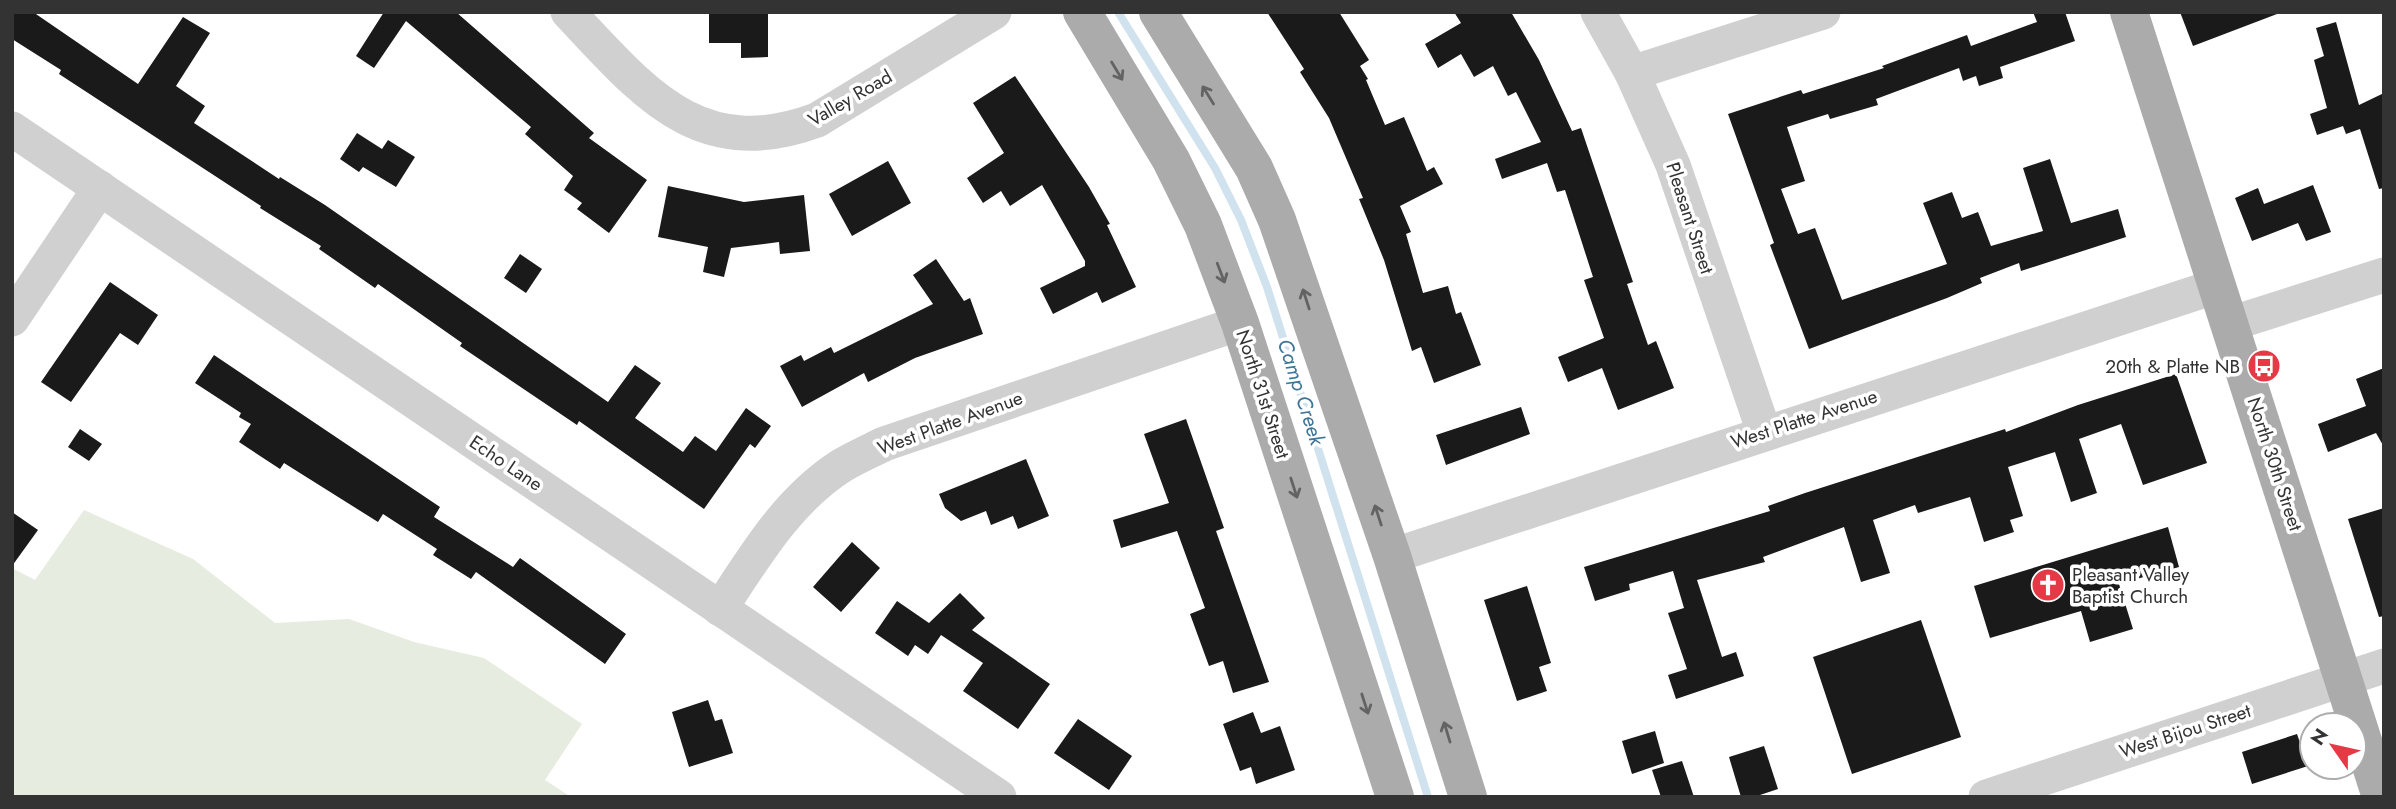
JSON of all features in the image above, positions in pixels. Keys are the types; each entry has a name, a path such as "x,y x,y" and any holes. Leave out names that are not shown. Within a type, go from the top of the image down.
{"main road":[{"name":"North 31st Street","path":"1082,12 1171,160 1203,225 1240,323 1395,797"},
{"path":"1158,12 1254,168 1277,219 1392,556 1468,797"},
{"name":"North 30th Street","path":"2129,12 2381,797"}],"street":[{"name":"Valley Road","path":"568,12 629,76 668,108 695,123 724,132 754,135 786,132 817,120 994,12"},
{"name":"Pleasant Street","path":"1598,12 1632,73 1673,165 1764,432"},
{"path":"1632,73 1823,12"},
{"name":"Echo Lane","path":"12,130 999,797"},
{"path":"12,319 100,188"},
{"path":"2230,324 2384,275"},
{"name":"West Platte Avenue","path":"1392,556 1764,432 2217,286"},
{"name":"West Platte Avenue","path":"720,609 768,536 798,501 841,467 884,444 1240,323"},
{"name":"West Bijou Street","path":"1986,797 2384,666"}],"shaded area":[{"path":"84,510 193,559 275,623 349,619 414,642 484,658 582,724 545,780 571,797 12,797 12,568 35,580"}],"building":[{"path":"12,12 33,12 138,84 183,17 210,33 176,86 205,106 194,123 279,179 280,177 325,205 608,402 635,365 661,383 635,418 683,452 695,436 716,451 746,408 771,426 755,448 750,444 704,509 579,421 577,425 460,346 462,343 378,284 375,288 319,249 321,246 59,74 61,70 12,39"},
{"path":"384,12 456,12 594,133 589,138 647,180 609,233 577,209 582,203 564,190 573,176 525,134 531,127 406,21 374,68 356,56"},
{"path":"709,12 768,12 768,57 741,58 741,43 709,43"},
{"path":"1267,12 1339,12 1369,60 1360,66 1368,79 1366,80 1385,125 1404,117 1427,171 1434,167 1443,184 1400,206 1411,232 1406,234 1423,293 1448,286 1456,314 1461,312 1481,365 1434,383 1421,347 1412,351 1384,260 1359,199 1363,198 1329,118 1300,72 1304,69"},
{"path":"1454,12 1511,12 1539,60 1572,131 1581,128 1633,282 1627,284 1648,345 1656,341 1674,388 1618,410 1602,368 1568,382 1558,357 1604,338 1584,280 1593,277 1565,190 1557,192 1547,163 1502,179 1495,159 1541,142 1516,92 1508,96 1493,66 1474,77 1461,54 1438,68 1425,44 1461,23"},
{"path":"2033,12 2065,12 2075,41 2000,67 2003,78 1979,86 1976,76 1963,81 1959,68 1876,99 1878,105 1830,119 1828,114 1787,127 1805,181 1781,189 1798,234 1815,228 1842,300 1947,264 1923,203 1952,192 1962,218 1978,212 1991,246 2043,231 2023,168 2050,159 2071,223 2118,209 2126,237 2021,271 2019,263 1980,278 1982,283 1947,298 1809,349 1770,245 1774,243 1728,114 1801,90 1803,94 1884,68 1882,66 1967,35 1971,46 2037,22"},
{"path":"2180,12 2276,12 2277,14 2193,46"},
{"path":"2336,22 2359,105 2384,93 2384,188 2379,189 2360,129 2346,134 2343,126 2317,135 2310,114 2327,108 2314,60 2324,56 2316,28"},
{"path":"1015,76 1089,187 1110,224 1107,225 1136,287 1102,303 1097,292 1053,314 1040,288 1085,266 1085,261 1042,185 1010,206 1001,191 983,203 967,178 1004,153 973,103"},
{"path":"357,133 382,149 388,140 415,157 396,187 363,167 359,172 340,159"},
{"path":"888,161 911,203 852,236 829,194"},
{"path":"2313,185 2331,232 2306,241 2298,223 2252,241 2235,198 2258,188 2264,204"},
{"path":"668,186 744,202 804,195 810,251 780,254 779,242 731,248 724,277 703,272 708,247 658,237"},
{"path":"520,254 542,269 526,293 504,278"},
{"path":"936,259 964,301 970,298 983,334 915,358 868,382 864,373 802,407 780,366 801,355 804,361 831,347 834,353 933,304 913,275"},
{"path":"110,282 158,315 138,345 120,333 71,402 41,382"},
{"path":"214,355 440,507 434,517 513,567 520,558 626,634 605,664 476,572 471,579 433,555 437,549 383,514 378,522 284,463 280,469 239,442 251,424 239,417 241,413 195,383"},
{"path":"2384,368 2384,447 2376,433 2328,452 2318,424 2366,406 2356,379"},
{"path":"2176,374 2207,463 2143,485 2121,424 2079,439 2097,493 2071,502 2055,452 2008,467 2023,516 2010,520 2014,532 1984,542 1970,497 1918,513 1915,505 1873,520 1890,573 1861,582 1844,527 1763,557 1765,562 1697,580 1722,657 1736,652 1744,676 1676,699 1668,675 1687,669 1668,613 1684,608 1673,571 1629,584 1630,590 1595,601 1584,567 1770,511 1768,506 1805,493 2005,429 2006,432 2078,405"},
{"path":"1521,407 1530,434 1446,465 1436,435"},
{"path":"1186,419 1224,528 1216,531 1269,682 1233,693 1223,661 1209,666 1190,614 1205,608 1177,531 1121,548 1113,520 1169,503 1144,434"},
{"path":"80,429 102,444 89,461 68,447"},
{"path":"1026,459 1049,516 1018,529 1013,516 991,525 986,511 961,521 945,508 939,494"},
{"path":"2384,508 2384,616 2379,617 2348,519"},
{"path":"12,512 38,530 12,566"},
{"name":"Pleasant Valley Baptist Church","path":"2168,527 2179,567 2119,584 2133,629 2090,642 2081,611 1990,638 1974,586"},
{"path":"852,542 880,568 841,612 813,587"},
{"path":"1527,586 1551,663 1539,667 1547,691 1517,701 1484,600"},
{"path":"960,593 985,618 972,630 1050,684 1018,729 963,691 983,663 941,635 928,654 915,645 908,656 875,633 897,601 929,623"},
{"path":"1921,620 1961,737 1852,774 1813,657"},
{"path":"708,700 715,721 722,719 733,753 689,767 672,712"},
{"path":"1253,712 1261,733 1280,726 1295,770 1256,784 1251,767 1240,771 1223,724"},
{"path":"1078,719 1132,756 1109,790 1054,753"},
{"path":"1655,731 1664,763 1632,774 1622,741"},
{"path":"2297,734 2298,769 2252,784 2242,752"},
{"path":"1764,746 1778,789 1754,797 1741,797 1729,757"},
{"path":"1682,761 1694,797 1661,797 1652,770"}],"waterway":[{"name":"Camp Creek","path":"1118,12 1215,168 1241,220 1267,287 1428,797"}],"place":[{"name":"20th & Platte NB","path":"2264,366"},
{"name":"Pleasant Valley Baptist Church","path":"2048,585"}]}
